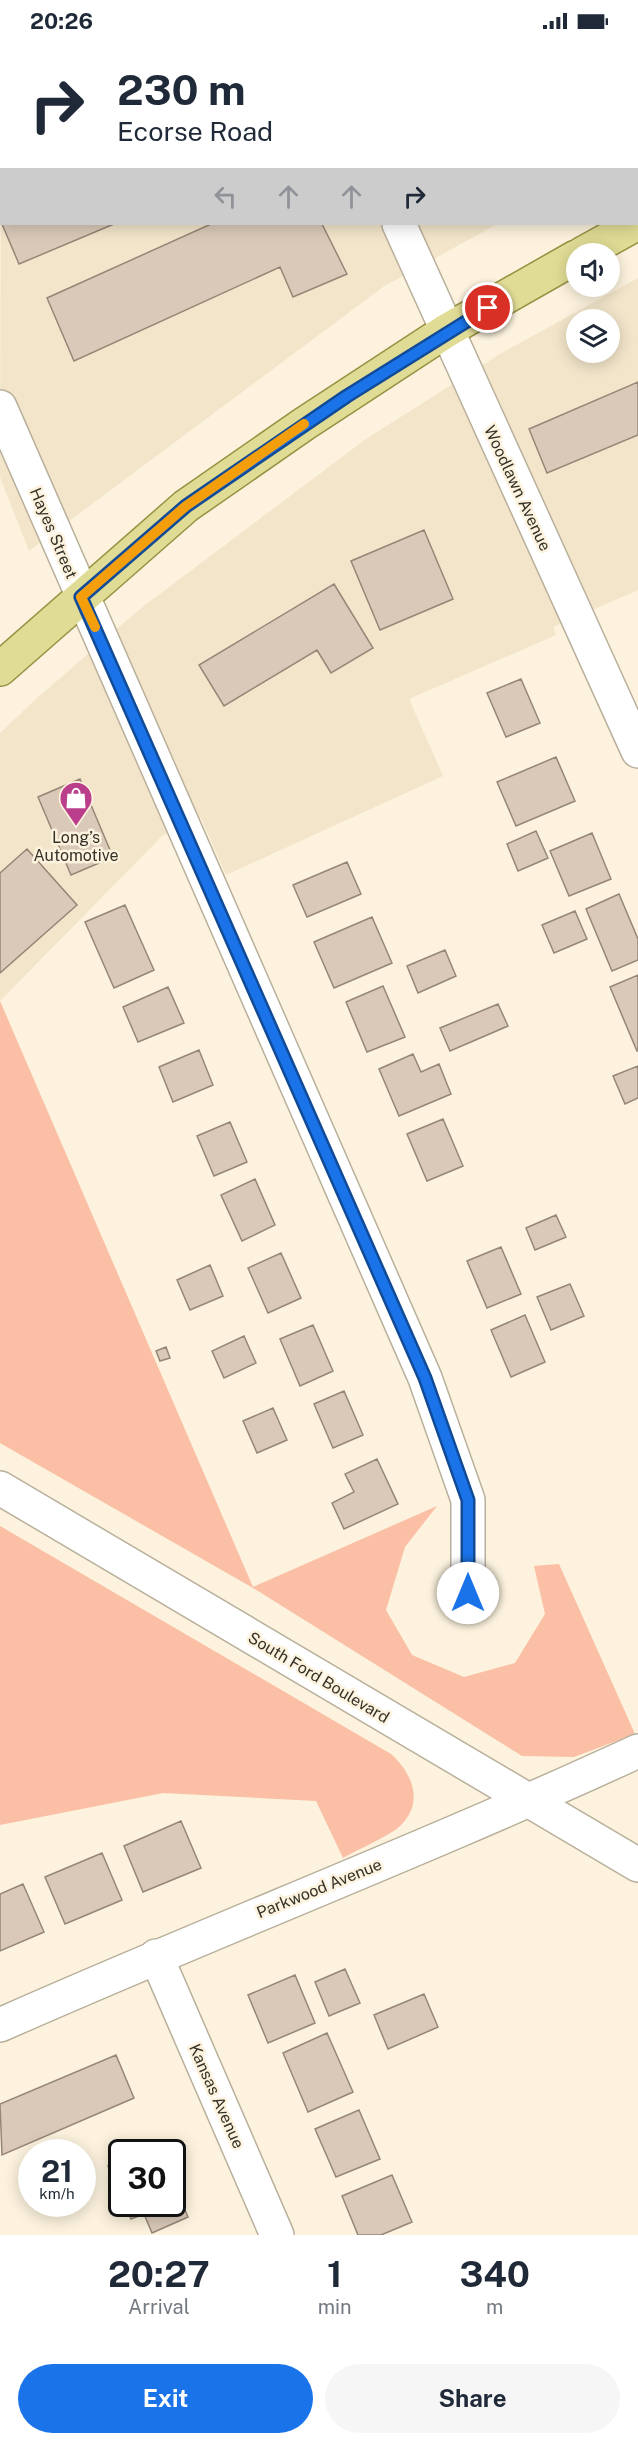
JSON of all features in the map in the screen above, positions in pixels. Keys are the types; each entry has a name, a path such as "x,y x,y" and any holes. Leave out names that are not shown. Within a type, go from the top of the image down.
{"main road":[{"path":"602,243 633,225"},
{"path":"0,669 186,506 304,424 446,332 566,263"}],"street":[{"name":"Woodlawn Avenue","path":"399,225 638,751"},
{"name":"Hayes Street","path":"0,407 11,468 81,597 425,1378 468,1500 468,1593"},
{"name":"South Ford Boulevard","path":"0,1488 638,1865"},
{"name":"Parkwood Avenue","path":"0,2025 156,1956 528,1802 638,1751"},
{"name":"Kansas Avenue","path":"156,1956 278,2235"}],"shaded area":[{"path":"1,225 495,225 383,287 29,551 0,477"},
{"path":"638,278 638,590 553,627 556,635 409,699 443,776 226,875 201,818 162,836 0,1001 0,733 140,609 366,439 500,354 566,318 566,363 620,363 620,309 582,309 604,297 620,297 620,288"},
{"path":"0,1001 253,1587 437,1506 405,1547 386,1610 412,1655 464,1677 515,1663 545,1614 534,1566 559,1564 635,1734 574,1757 522,1756 253,1588 0,1443"},
{"path":"0,1526 391,1754 405,1770 413,1788 414,1798 408,1817 389,1834 343,1858 316,1801 163,1793 0,1825"}],"building":[{"path":"2,225 112,225 19,264"},
{"path":"209,225 322,225 347,274 293,297 280,267 74,361 47,298"},
{"path":"638,382 638,435 547,473 529,429"},
{"path":"424,530 453,599 380,630 351,561"},
{"path":"334,584 373,648 331,673 317,650 224,706 199,665"},
{"path":"521,679 540,723 506,737 487,693"},
{"path":"556,757 575,801 516,826 497,782"},
{"name":"Long’s Automotive","path":"80,779 113,857 71,875 38,797"},
{"path":"536,831 548,858 518,871 507,844"},
{"path":"592,833 611,879 569,896 550,851"},
{"path":"27,849 77,905 0,973 0,873"},
{"path":"347,862 361,894 307,917 293,885"},
{"path":"619,894 638,939 638,960 612,971 586,909"},
{"path":"125,905 154,970 114,988 85,922"},
{"path":"575,911 587,939 554,953 542,925"},
{"path":"372,917 392,963 334,988 314,942"},
{"path":"445,950 456,976 418,993 407,966"},
{"path":"638,975 638,1051 637,1051 610,987"},
{"path":"383,986 405,1037 367,1052 346,1002"},
{"path":"168,987 184,1023 138,1042 123,1007"},
{"path":"498,1004 508,1026 450,1051 440,1028"},
{"path":"199,1050 213,1085 173,1102 159,1067"},
{"path":"413,1054 421,1072 439,1064 451,1094 399,1116 379,1069"},
{"path":"638,1066 638,1098 625,1104 613,1076"},
{"path":"443,1119 463,1166 427,1181 407,1134"},
{"path":"230,1122 247,1162 214,1176 197,1136"},
{"path":"255,1179 275,1225 242,1241 221,1195"},
{"path":"556,1215 566,1237 535,1250 526,1228"},
{"path":"501,1247 521,1294 487,1308 467,1261"},
{"path":"281,1253 301,1298 268,1313 248,1268"},
{"path":"210,1265 223,1296 190,1310 177,1280"},
{"path":"570,1284 584,1316 551,1330 537,1297"},
{"path":"525,1315 545,1362 511,1377 491,1330"},
{"path":"313,1325 333,1371 300,1386 280,1339"},
{"path":"244,1336 256,1363 224,1378 212,1351"},
{"path":"166,1347 170,1358 160,1361 156,1351"},
{"path":"344,1391 363,1435 333,1448 314,1404"},
{"path":"273,1408 287,1440 257,1453 243,1421"},
{"path":"377,1459 398,1504 344,1529 332,1503 354,1492 345,1474"},
{"path":"181,1821 201,1868 143,1892 124,1846"},
{"path":"102,1853 122,1900 65,1924 45,1877"},
{"path":"23,1884 44,1932 0,1951 0,1894"},
{"path":"345,1969 360,2003 329,2016 315,1982"},
{"path":"295,1975 315,2023 268,2043 248,1995"},
{"path":"424,1994 438,2027 388,2049 374,2015"},
{"path":"327,2033 353,2092 308,2112 283,2053"},
{"path":"116,2055 134,2098 39,2139 18,2139 18,2148 2,2155 0,2104"},
{"path":"359,2110 380,2159 336,2177 315,2129"},
{"path":"392,2175 412,2222 381,2235 358,2235 342,2196"},
{"path":"186,2212 188,2217 152,2233 145,2217 186,2217"}],"slow traffic":[{"path":"95,627 81,597 186,506 304,424"}],"place":[{"name":"Long’s Automotive","path":"76,827"}],"route":[{"path":"468,1593 468,1500 425,1378 81,597 186,506 287,435 446,332 488,308"}]}
